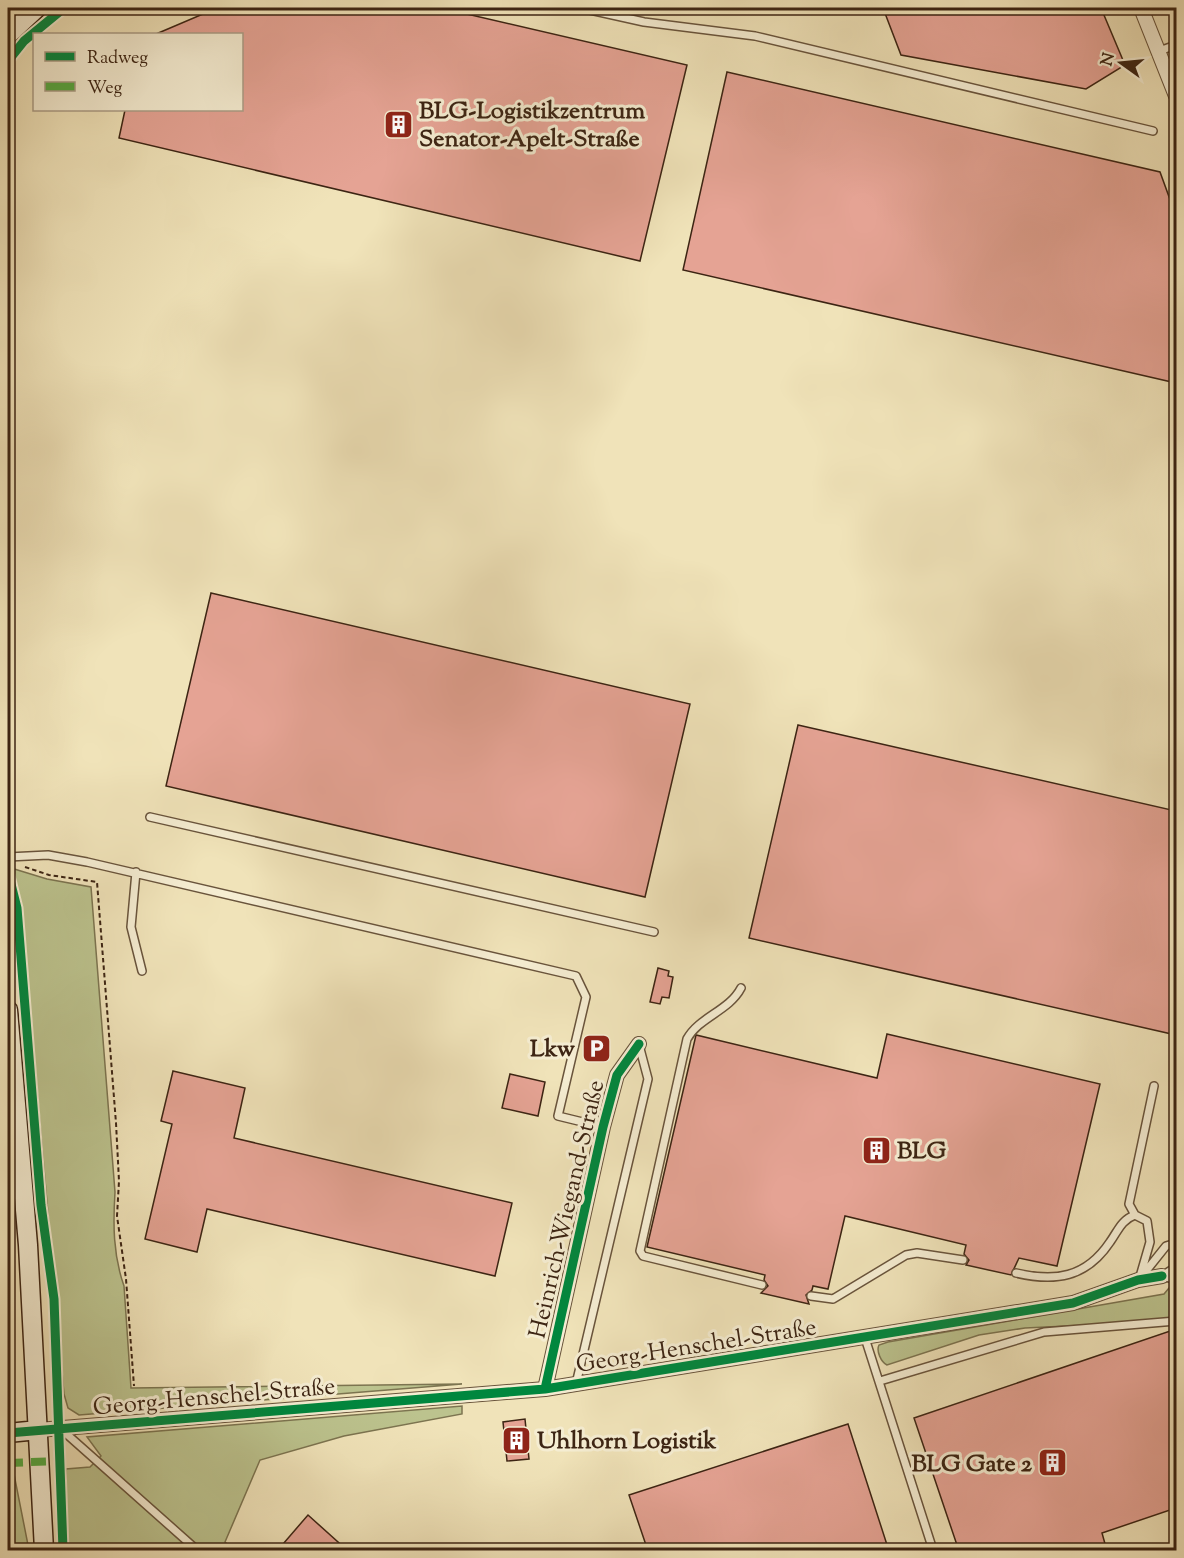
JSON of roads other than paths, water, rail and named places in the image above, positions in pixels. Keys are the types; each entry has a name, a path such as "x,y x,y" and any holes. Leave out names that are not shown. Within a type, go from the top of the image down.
{"street":[{"path":"8,35 37,8"},
{"path":"1141,8 1176,96"},
{"path":"8,1010 28,1245 44,1551"},
{"name":"Heinrich-Wiegand-Straße","path":"545,1389 603,1127 617,1075 639,1044"},
{"name":"Georg-Henschel-Straße","path":"38,1430 545,1389 1073,1303 1138,1280 1162,1276"},
{"path":"8,1432 38,1430"}],"lane":[{"path":"581,8 644,22 755,36 1153,132"},
{"path":"1159,51 1176,45"},
{"path":"150,817 654,932"},
{"path":"8,857 48,855 136,872 576,976 585,997 558,1116 603,1127"},
{"path":"136,872 131,927 142,971"},
{"path":"741,988 736,997 692,1030 687,1039 640,1251 643,1256 762,1285"},
{"path":"576,1384 648,1079 639,1044"},
{"path":"1138,1280 1150,1242 1147,1221 1135,1215 1129,1204 1154,1086"},
{"path":"1016,1273 1048,1278 1075,1272 1094,1262 1121,1224 1135,1215"},
{"path":"1138,1280 1167,1246 1176,1243"},
{"path":"811,1296 826,1300 833,1299 906,1255 918,1253 963,1260"},
{"path":"1162,1276 1176,1267"},
{"path":"1162,1276 1176,1280"},
{"path":"880,1381 1044,1332 1176,1321"},
{"path":"865,1338 933,1551"},
{"path":"60,1428 197,1551"},
{"path":"1163,1551 1176,1546"}],"place":[{"name":"BLG-Logistikzentrum Senator-Apelt-Straße","path":"398,124"},
{"name":"Lkw","path":"596,1048"},
{"name":"BLG","path":"876,1150"},
{"name":"Uhlhorn Logistik","path":"516,1440"},
{"name":"BLG Gate 2","path":"1053,1463"}]}
